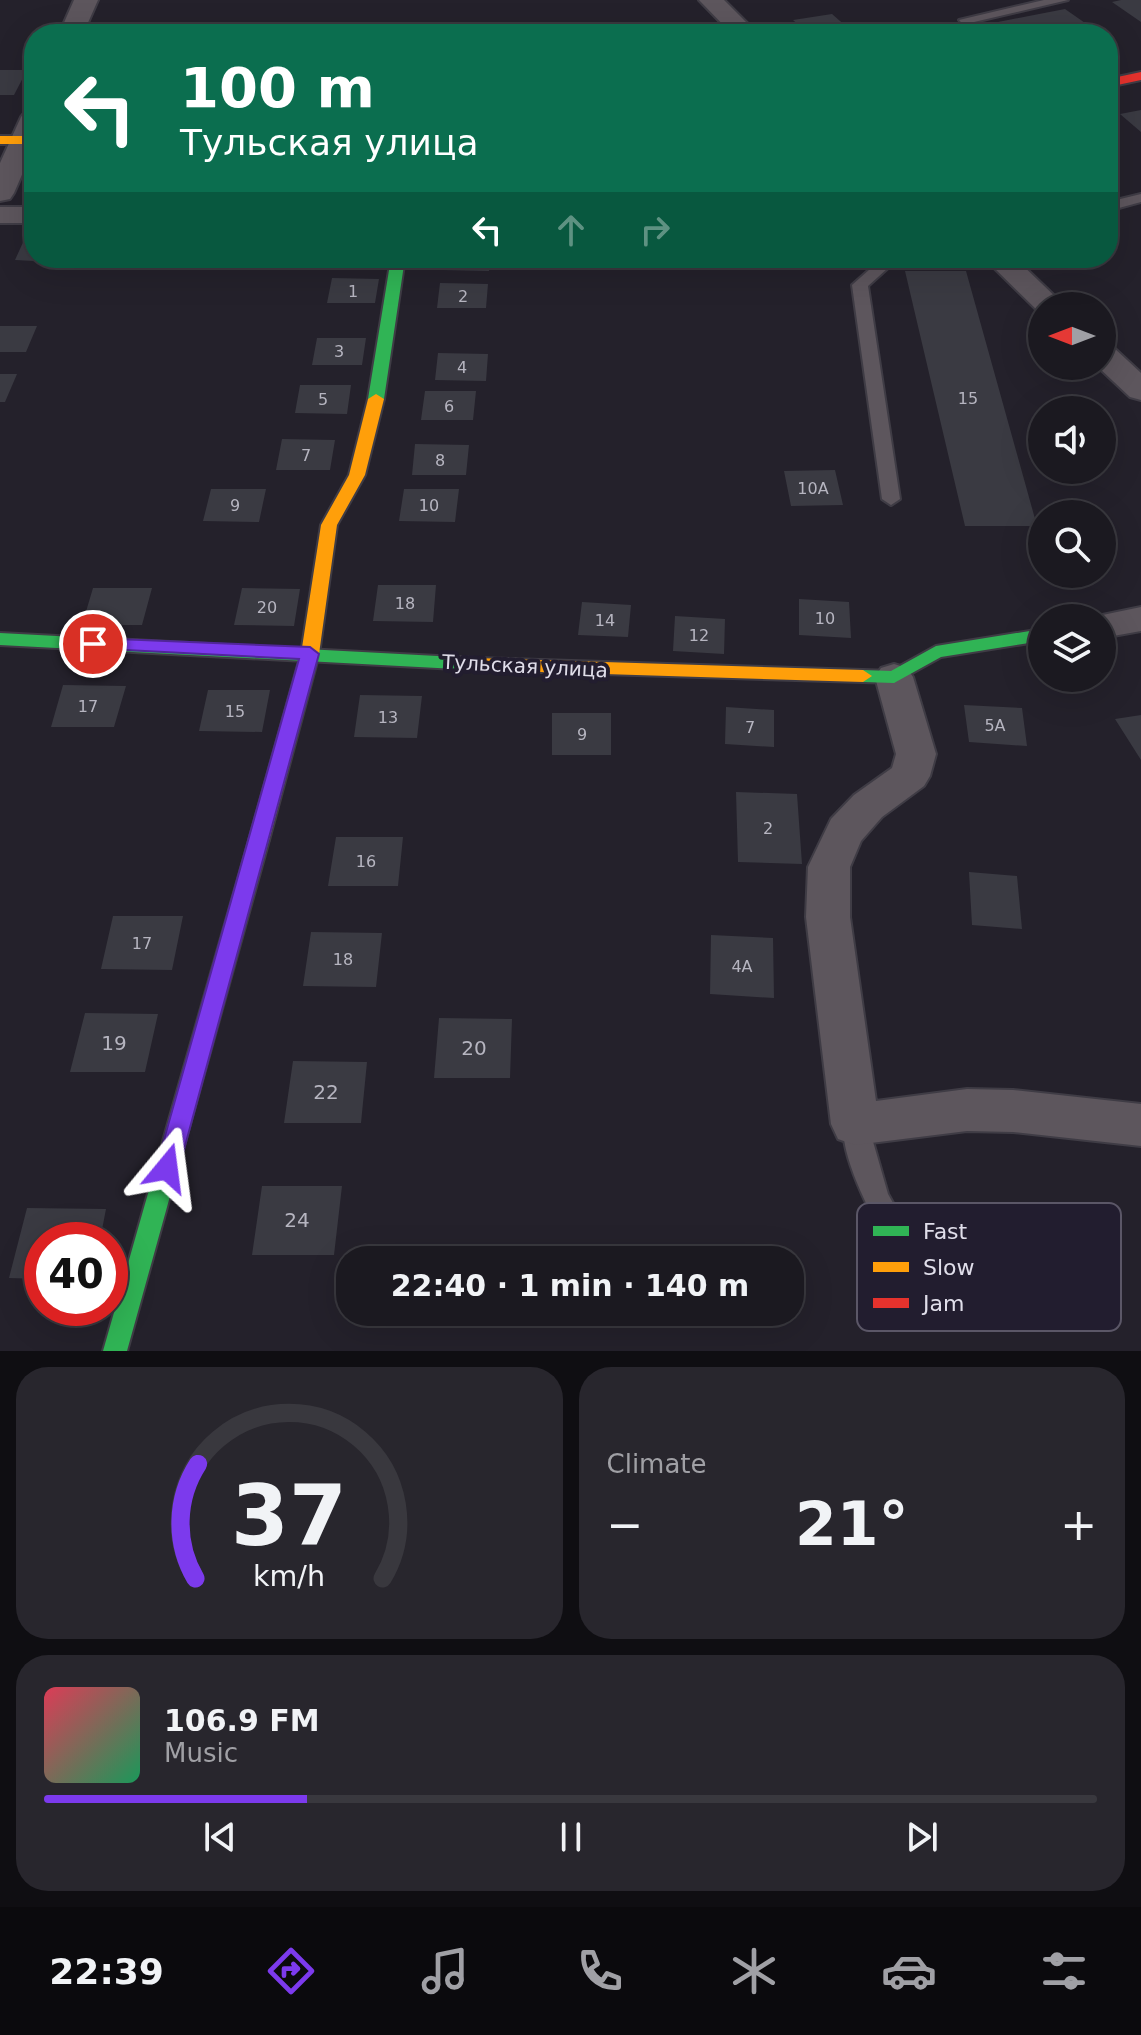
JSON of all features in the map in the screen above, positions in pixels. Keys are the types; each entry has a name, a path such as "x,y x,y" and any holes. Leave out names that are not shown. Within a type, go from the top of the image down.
{"street":[{"path":"75,24 86,0"},
{"path":"711,0 736,24"},
{"path":"1118,81 1141,76"},
{"path":"0,193 23,127"},
{"path":"0,215 24,215"},
{"path":"115,1351 310,654 329,525 357,475 371,428 396,268"},
{"path":"1009,268 1035,292"},
{"path":"1116,367 1141,390"},
{"path":"1116,623 1141,619"},
{"path":"1028,637 936,652 894,677 916,754 910,776 868,806 846,830 829,867 828,917 855,1124 928,1113 982,1110 1141,1125"},
{"name":"Тульская улица","path":"0,639 592,670 894,677"}],"lane":[{"path":"969,24 965,20 1062,0"},
{"path":"1118,204 1141,198"},
{"path":"880,268 860,285 891,499"},
{"path":"855,1124 861,1162 878,1203"}],"building":[{"path":"1121,0 1141,0 1141,22 1112,2"},
{"path":"1065,9 1087,24 1001,24 998,22"},
{"path":"832,14 844,24 797,24 793,20"},
{"path":"0,70 24,70 14,95 0,95"},
{"path":"1141,110 1141,132 1120,114"},
{"path":"24,240 24,260 15,260"},
{"path":"442,268 489,268 489,271"},
{"path":"905,271 966,271 1030,500 1028,526 965,526"},
{"path":"332,278 379,279 375,303 327,303"},
{"path":"440,283 488,284 486,308 437,308"},
{"path":"0,326 37,326 26,352 0,352"},
{"path":"317,338 366,338 362,365 312,365"},
{"path":"438,353 488,354 486,381 435,380"},
{"path":"0,374 17,374 5,402 0,402"},
{"path":"300,385 351,385 347,414 295,413"},
{"path":"425,391 476,391 473,420 421,420"},
{"path":"282,439 335,440 330,470 276,470"},
{"path":"415,444 469,445 466,475 412,475"},
{"path":"835,470 843,505 791,506 784,471"},
{"path":"211,489 266,489 259,522 203,521"},
{"path":"404,489 459,489 455,522 399,521"},
{"path":"378,585 436,585 433,622 373,621"},
{"path":"93,588 152,588 142,625 82,625"},
{"path":"242,588 300,589 294,626 234,625"},
{"path":"799,599 849,602 851,638 799,635"},
{"path":"582,602 631,605 628,637 578,635"},
{"path":"675,616 725,619 724,654 673,651"},
{"path":"63,685 126,686 114,727 51,727"},
{"path":"208,690 270,690 262,732 199,731"},
{"path":"360,695 422,696 417,738 354,737"},
{"path":"964,705 1022,708 1027,746 969,742"},
{"path":"726,707 774,710 774,747 725,744"},
{"path":"552,713 611,713 611,755 552,755"},
{"path":"1141,715 1141,760 1115,719"},
{"path":"736,792 797,794 802,864 738,862"},
{"path":"336,837 403,837 398,886 328,886"},
{"path":"969,872 1017,876 1022,929 972,925"},
{"path":"113,916 183,916 172,970 101,969"},
{"path":"311,932 382,933 376,987 303,986"},
{"path":"711,935 773,938 774,998 710,994"},
{"path":"85,1013 158,1014 145,1072 70,1072"},
{"path":"439,1018 512,1019 510,1078 434,1078"},
{"path":"293,1061 367,1062 361,1123 284,1123"},
{"path":"262,1186 342,1186 334,1255 252,1255"},
{"path":"27,1208 106,1209 103,1222 24,1222 24,1278 9,1278"}],"traffic: fast":[{"path":"376,399 396,268"},
{"path":"863,676 894,677 936,652 1028,637"},
{"path":"0,639 475,664"},
{"path":"115,1351 259,840"}],"traffic: slow":[{"path":"0,140 24,140"},
{"path":"259,840 310,654 329,525 357,475 376,399"},
{"path":"475,664 863,676"}],"traffic: jam":[{"path":"1118,81 1141,76"}],"route":[{"path":"93,644 310,654 167,1168"}]}
